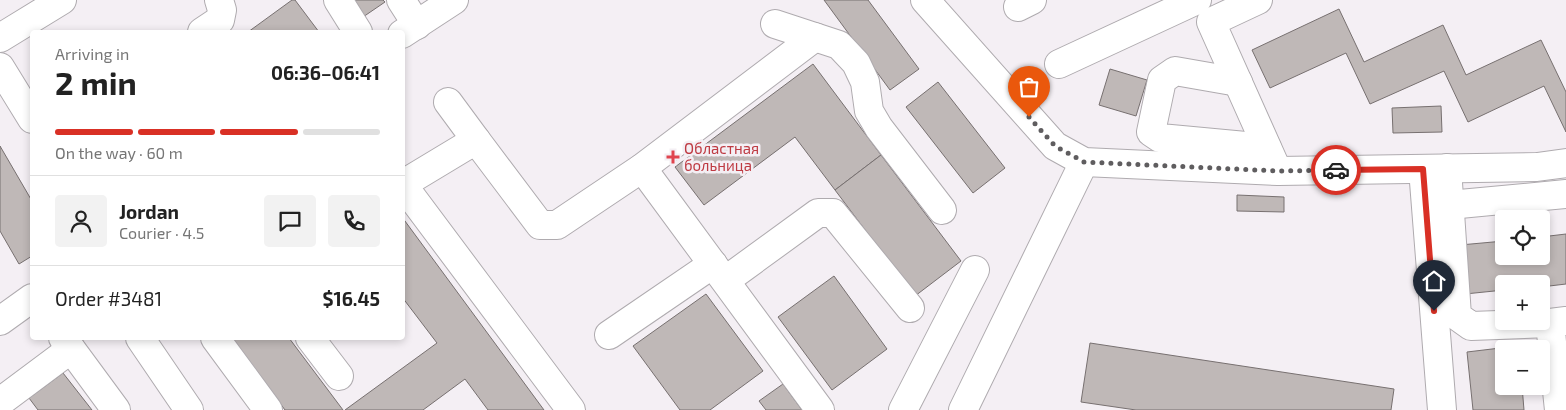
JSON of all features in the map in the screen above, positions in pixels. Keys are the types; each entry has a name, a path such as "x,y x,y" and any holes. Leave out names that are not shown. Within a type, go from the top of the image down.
{"street":[{"path":"0,38 62,0"},
{"path":"205,30 220,20 222,10 219,0"},
{"path":"338,0 357,30"},
{"path":"401,0 410,30 454,0"},
{"path":"925,0 1055,146 1084,162 1273,160 1435,168 1537,167 1566,163"},
{"path":"1059,64 1197,0"},
{"path":"1258,0 1211,22 1273,160"},
{"path":"775,24 839,46 856,63 864,82 869,111 879,128 942,210"},
{"path":"448,102 540,224 557,225 642,168 816,38"},
{"path":"0,67 30,117"},
{"path":"1238,82 1174,71 1162,80 1151,132 1160,138 1273,160"},
{"path":"405,183 476,140"},
{"path":"963,410 1084,162"},
{"path":"642,168 820,410"},
{"path":"1435,168 1449,205 1458,316 1470,326 1558,322 1559,410"},
{"path":"1435,168 1442,410"},
{"path":"405,187 571,410"},
{"path":"1449,205 1566,194"},
{"path":"609,335 818,213 834,213 910,308"},
{"path":"903,410 975,270"},
{"path":"0,322 30,300"},
{"path":"141,340 189,410"},
{"path":"216,340 268,410"},
{"path":"312,340 339,376"},
{"path":"15,401 67,343 116,410"}],"building":[{"path":"292,0 295,0 318,30 251,30"},
{"path":"351,0 383,0 385,2 363,17"},
{"path":"824,0 868,0 919,69 890,90"},
{"path":"1339,9 1364,62 1443,25 1466,75 1541,40 1566,92 1566,132 1544,86 1468,122 1444,71 1370,104 1346,53 1270,88 1252,50"},
{"path":"813,64 881,155 835,190 795,137 704,205 675,167"},
{"path":"1110,69 1147,80 1136,116 1099,105"},
{"path":"938,82 1005,168 973,193 906,107"},
{"path":"1441,106 1442,132 1393,133 1392,108"},
{"path":"0,146 30,198 30,257 19,264 0,231"},
{"path":"881,155 961,261 915,296 835,190"},
{"path":"1237,195 1284,197 1284,212 1237,211"},
{"path":"405,221 544,410 488,410 465,379 423,410 345,410 437,343 405,301"},
{"path":"1566,234 1566,284 1550,286 1550,275 1495,275 1495,291 1465,294 1460,245 1495,242 1495,265 1550,265 1550,236"},
{"path":"834,276 887,349 832,390 778,317"},
{"path":"706,294 763,371 710,410 680,410 633,346"},
{"path":"233,340 290,340 343,410 285,410"},
{"path":"1090,343 1394,389 1391,410 1136,410 1081,402"},
{"path":"1495,349 1495,395 1523,395 1524,410 1473,410 1467,352"},
{"path":"63,373 92,410 38,410 29,398"},
{"path":"783,384 802,410 766,410 759,401"}],"way so far":[{"path":"1029,117 1055,146 1084,162 1127,166 1278,171 1336,170"}],"place":[{"name":"Областная больница","path":"673,157"}],"route":[{"path":"1336,170 1423,169 1434,311"}]}
